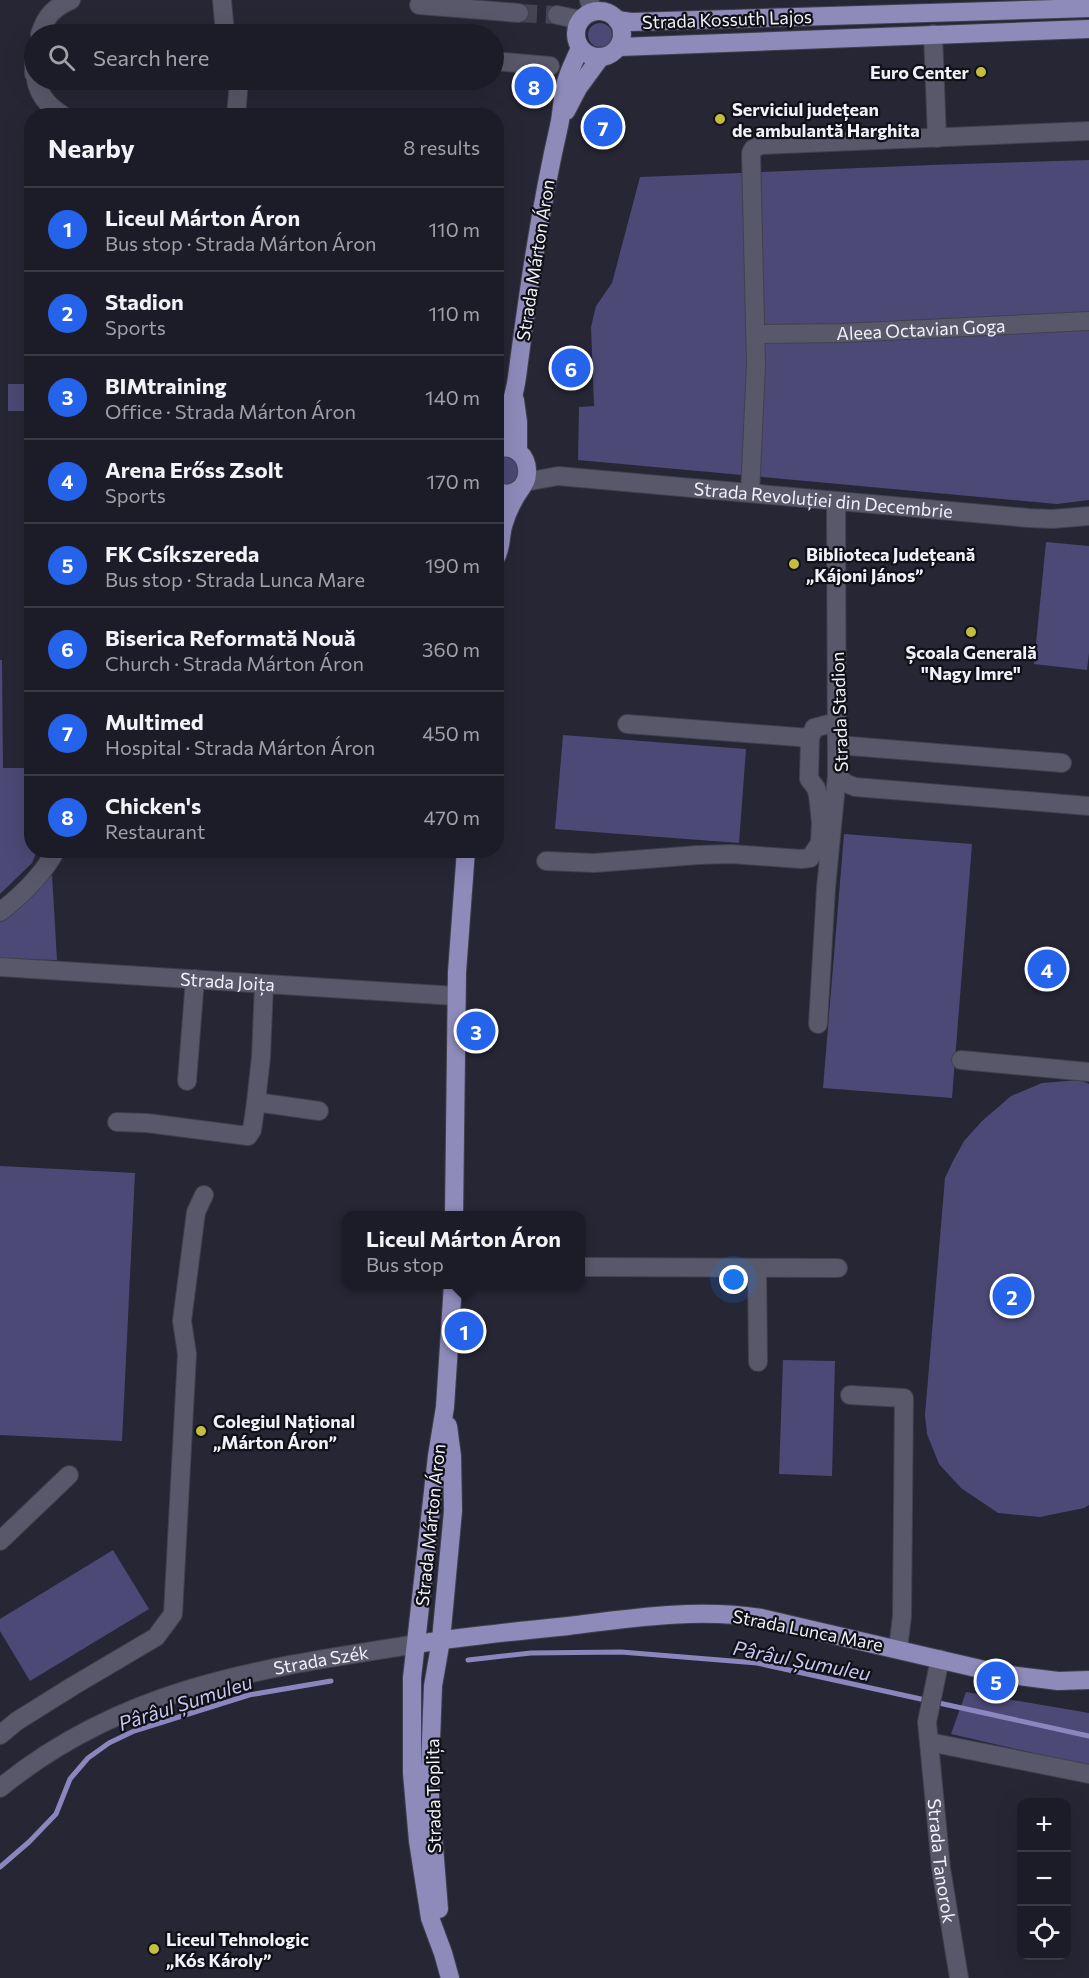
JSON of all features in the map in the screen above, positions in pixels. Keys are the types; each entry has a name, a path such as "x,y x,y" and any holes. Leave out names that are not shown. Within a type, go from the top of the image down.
{"main road":[{"name":"Strada Kossuth Lajos","path":"618,20 631,22 1089,8"},
{"path":"588,11 608,13 618,20 622,35 619,47 611,55 600,58 588,55 580,48 576,34 588,11"},
{"name":"Strada Kossuth Lajos","path":"619,47 1089,29"},
{"name":"Strada Márton Áron","path":"515,464 518,422 514,398 540,214 560,123 566,83 580,48"},
{"name":"Strada Márton Áron","path":"560,123 578,88 600,58"},
{"path":"504,494 512,493 515,464"},
{"path":"504,523 514,498 515,464"},
{"path":"454,1211 456,996 465,858"},
{"name":"Strada Márton Áron","path":"417,1644 430,1512 445,1407 453,1289"},
{"name":"Strada Márton Áron","path":"441,1640 453,1510 452,1456 445,1407"},
{"name":"Strada Lunca Mare","path":"417,1644 643,1617 716,1613 761,1618 1030,1678 1058,1681 1089,1680"},
{"name":"Strada Toplița","path":"441,1640 433,1686 430,1797 443,1953"},
{"name":"Strada Toplița","path":"417,1644 411,1689 412,1773 423,1880 430,1918 450,1978"}],"street":[{"path":"43,24 59,5 71,0"},
{"path":"222,0 224,24"},
{"path":"419,5 519,13"},
{"path":"556,15 588,11"},
{"path":"933,34 937,138"},
{"path":"504,62 550,66"},
{"path":"38,90 51,108"},
{"path":"237,108 238,90"},
{"path":"750,493 755,412 751,153 753,149 760,145 1089,131"},
{"name":"Aleea Octavian Goga","path":"755,334 843,333 1089,321"},
{"name":"Strada Revoluției din Decembrie","path":"515,464 558,476 1029,518 1089,516"},
{"name":"Strada Stadion","path":"836,501 837,775 845,783 855,787 1089,806"},
{"path":"627,724 810,738"},
{"path":"546,861 594,863 731,854 810,858 820,843 821,822 818,795 809,779 810,738 814,728 829,724 837,725"},
{"path":"837,745 1062,763"},
{"path":"818,1024 826,888 837,775"},
{"path":"0,912 18,898 39,876 51,858"},
{"name":"Strada Joița","path":"0,967 456,996"},
{"path":"186,1081 195,979"},
{"path":"117,1122 147,1123 248,1136 252,1130 261,1057 264,984"},
{"path":"961,1060 1089,1072"},
{"path":"256,1102 319,1111"},
{"path":"0,1734 35,1709 156,1637 173,1614 187,1354 182,1321 196,1212 204,1195"},
{"path":"585,1267 838,1268"},
{"path":"757,1268 758,1362"},
{"path":"850,1395 904,1398 902,1616 898,1649"},
{"path":"0,1541 69,1475"},
{"name":"Strada Szék","path":"0,1788 74,1737 113,1717 162,1697 291,1664 417,1644"},
{"name":"Strada Tanorok","path":"940,1659 927,1722 941,1868 959,1978"},
{"path":"929,1742 1089,1774"}],"shaded area":[{"path":"600,23 609,26 612,35 609,44 600,47 591,44 588,35 591,26"},
{"path":"1089,160 1089,500 1057,504 578,460 579,407 594,406 591,327 596,306 612,283 640,177"},
{"path":"8,384 24,384 24,411 8,411"},
{"path":"504,457 515,462 519,469 518,476 511,485 504,484"},
{"path":"1046,542 1089,546 1087,670 1034,664"},
{"path":"0,660 2,660 3,768 24,768 24,858 34,858 32,863 0,894"},
{"path":"563,735 746,749 739,843 555,829"},
{"path":"844,834 972,844 952,1098 823,1088"},
{"path":"52,875 57,960 0,959 0,922 20,908"},
{"path":"1080,1080 1089,1084 1089,1505 1040,1517 998,1513 961,1488 939,1464 927,1434 925,1415 945,1178 964,1141 982,1121 1011,1096 1042,1083"},
{"path":"0,1166 135,1173 122,1441 0,1435"},
{"path":"783,1360 835,1361 832,1476 779,1474"},
{"path":"113,1550 149,1609 30,1681 0,1631 0,1619"},
{"path":"966,1692 1089,1713 1089,1766 951,1734"}],"waterway":[{"name":"Pârâul Șumuleu","path":"468,1660 531,1653 621,1652 757,1663 1089,1736"},
{"name":"Pârâul Șumuleu","path":"0,1867 56,1814 70,1779 88,1758 109,1743 134,1731 249,1695 331,1681"}],"tunnel":[{"path":"519,13 557,15"}],"place":[{"name":"Euro Center","path":"981,72"},
{"name":"Chicken's","path":"534,86"},
{"name":"Serviciul județean de ambulantă Harghita","path":"720,119"},
{"name":"Multimed","path":"603,127"},
{"name":"Biserica Reformată Nouă","path":"571,368"},
{"name":"Biblioteca Județeană „Kájoni János”","path":"794,564"},
{"name":"Școala Generală \"Nagy Imre\"","path":"971,632"},
{"name":"Arena Erőss Zsolt","path":"1047,969"},
{"name":"BIMtraining","path":"476,1031"},
{"name":"Stadion","path":"1012,1296"},
{"name":"Liceul Márton Áron","path":"464,1331"},
{"name":"Colegiul Național „Márton Áron”","path":"201,1431"},
{"name":"FK Csíkszereda","path":"996,1681"},
{"name":"Liceul Tehnologic „Kós Károly”","path":"154,1949"}]}
